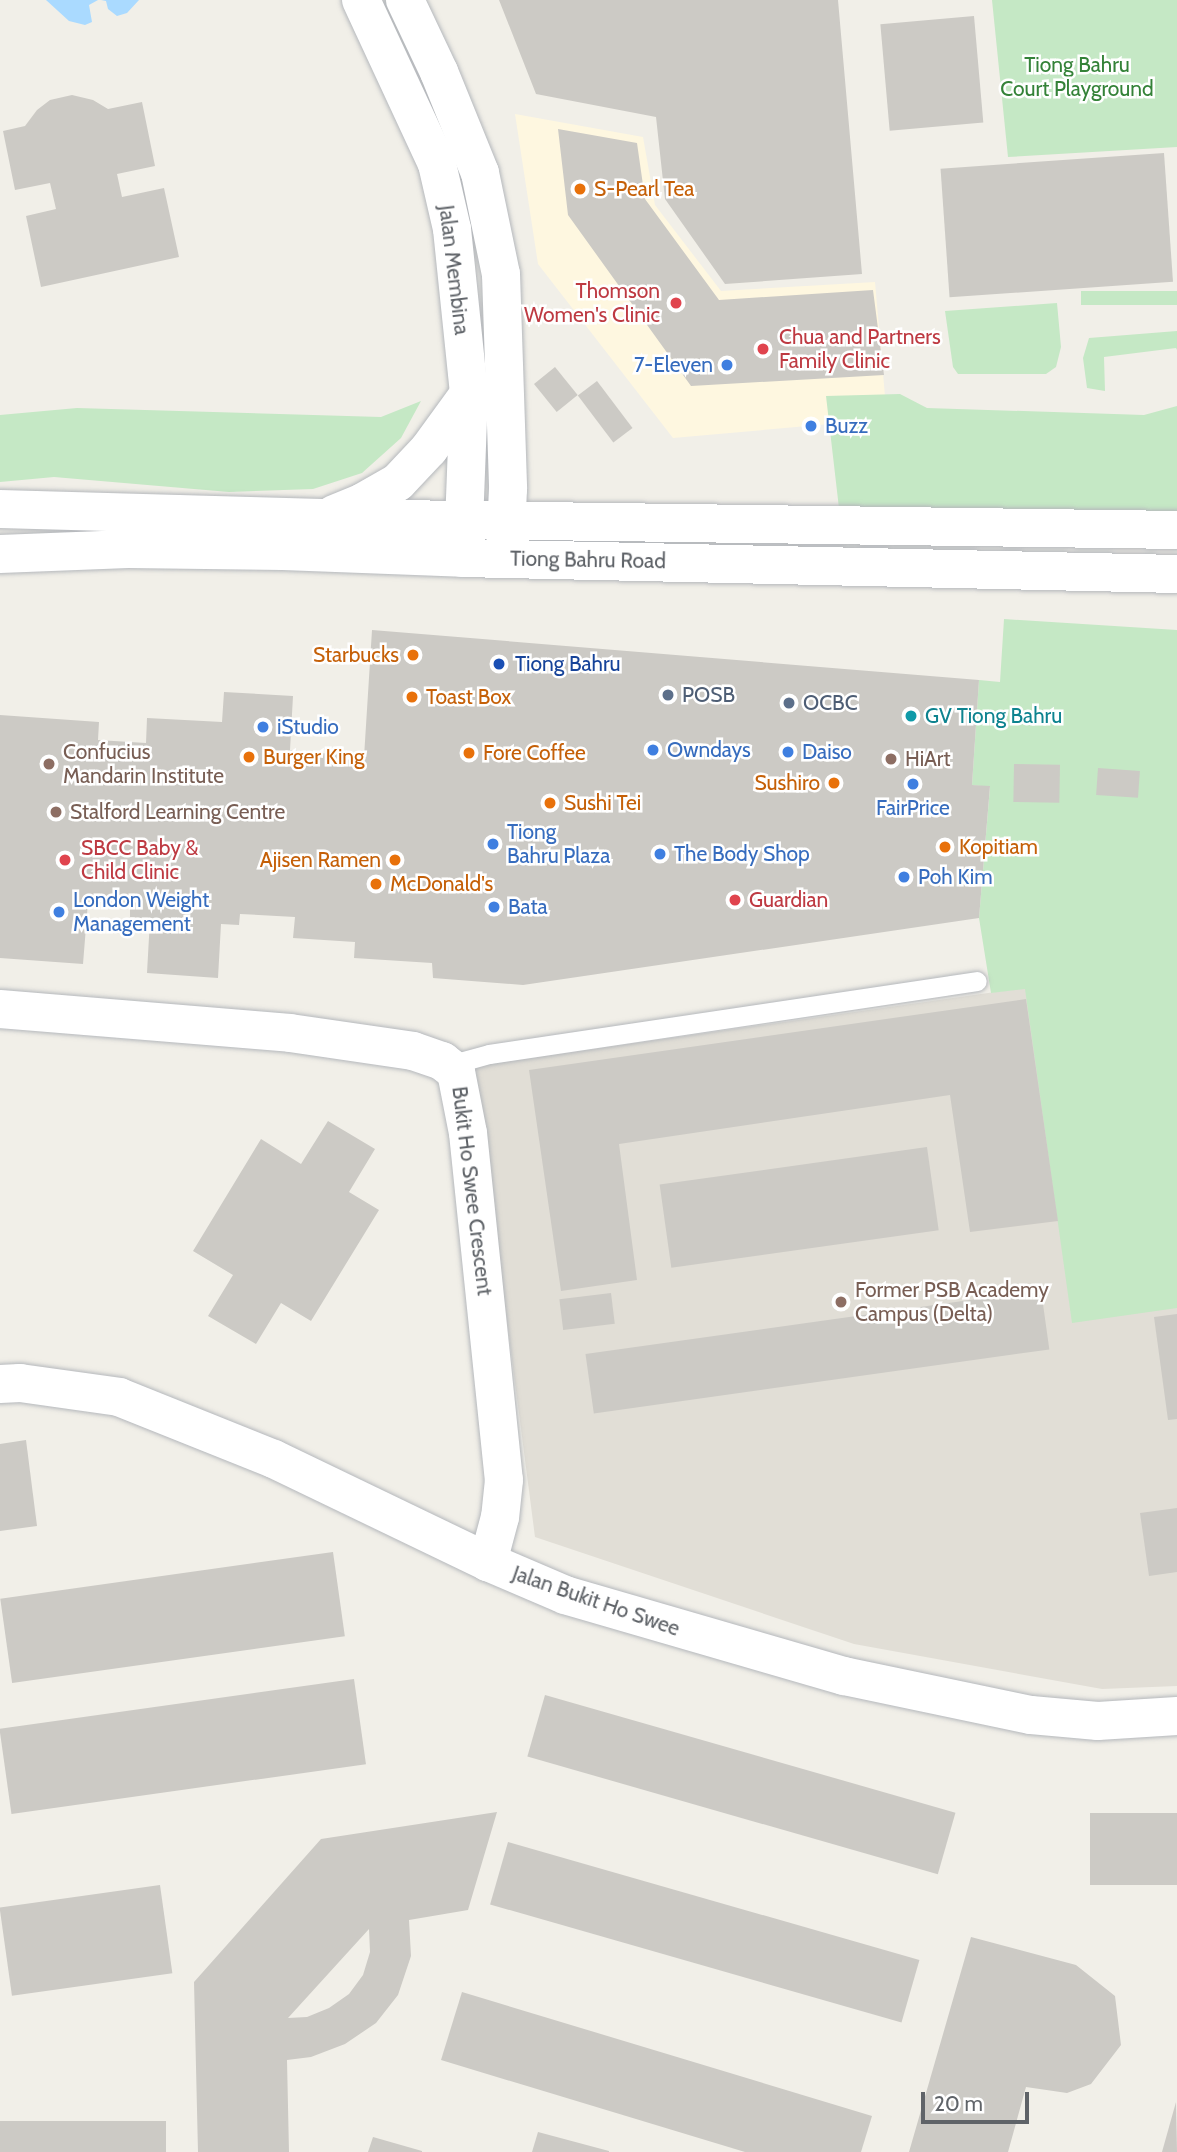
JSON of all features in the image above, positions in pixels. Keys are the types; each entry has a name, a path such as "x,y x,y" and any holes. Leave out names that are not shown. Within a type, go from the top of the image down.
{"street":[{"name":"Jalan Membina","path":"361,0 437,164 452,229 469,394 462,558"},
{"name":"Jalan Membina","path":"405,0 439,72 480,173 501,274 508,519 504,558"},
{"path":"322,518 363,502 398,482 429,449 469,394"},
{"name":"Tiong Bahru Road","path":"0,509 322,518 1177,530"},
{"name":"Tiong Bahru Road","path":"0,554 128,549 1177,574"},
{"name":"Bukit Ho Swee Crescent","path":"0,1009 290,1033 413,1051 449,1065 459,1079 468,1133 504,1480 499,1517 488,1562"},
{"name":"Jalan Bukit Ho Swee","path":"0,1384 20,1383 119,1397 274,1459 488,1562 565,1595 624,1614 916,1694 1073,1720 1177,1716"}],"lane":[{"path":"449,1065 489,1054 977,981"}],"shaded area":[{"path":"515,114 643,137 655,205 721,291 875,282 887,419 673,438 538,264"},
{"name":"Former PSB Academy Campus (Delta)","path":"1177,801 1177,1686 1102,1689 854,1644 535,1537 474,1066 1024,988"}],"green space":[{"name":"Tiong Bahru Court Playground","path":"992,0 1177,0 1177,147 1008,157"},
{"path":"1081,291 1177,291 1177,305 1081,305"},
{"path":"1057,303 1061,347 1056,367 1046,374 958,374 953,367 945,311"},
{"path":"1177,331 1177,350 1104,357 1105,391 1087,388 1083,358 1089,338"},
{"path":"900,394 927,408 1144,415 1177,406 1177,522 840,517 826,396"},
{"path":"421,401 401,438 362,473 313,489 229,492 54,477 0,482 0,415 77,408 381,417"},
{"path":"1004,619 1177,630 1177,1308 1072,1323 1025,989 991,993 979,918 990,787 972,785 979,680 1000,682"}],"water":[{"path":"46,0 98,0 89,5 92,22 85,25 69,21"},
{"path":"101,0 139,0 127,13 117,16 108,9 106,1"}],"building":[{"path":"499,0 838,0 862,274 725,284 665,199 656,117 536,94"},
{"path":"974,16 983,123 890,131 880,24"},
{"path":"72,95 93,100 108,109 142,102 155,166 117,174 122,197 164,188 179,257 41,287 26,216 56,209 50,183 15,190 3,131 25,126 37,110 50,100"},
{"path":"558,129 637,143 645,199 719,300 873,290 884,375 691,386 568,215"},
{"path":"1164,153 1173,282 950,297 941,169"},
{"path":"555,367 578,395 557,412 534,384"},
{"path":"597,381 633,428 613,443 578,395"},
{"name":"Tiong Bahru Plaza","path":"372,630 979,680 972,785 990,786 979,918 523,985 433,978 432,963 354,958 355,942 293,938 295,917 240,914 239,925 221,924 218,978 147,973 150,919 130,917 130,905 88,902 83,964 0,958 0,715 99,722 98,740 146,743 147,718 222,722 224,692 293,696 290,750 364,757"},
{"path":"1014,764 1060,765 1059,803 1013,802"},
{"path":"1098,768 1140,771 1138,798 1096,795"},
{"path":"1026,999 1058,1221 970,1232 950,1095 619,1144 637,1280 561,1291 529,1070"},
{"path":"328,1121 375,1149 349,1192 379,1210 311,1321 281,1303 256,1344 208,1316 233,1275 193,1251 261,1139 301,1164"},
{"path":"927,1147 939,1230 671,1268 660,1185"},
{"path":"1041,1290 1049,1349 594,1413 585,1354"},
{"path":"611,1293 615,1324 563,1330 559,1299"},
{"path":"1177,1314 1177,1419 1168,1420 1154,1317"},
{"path":"26,1440 37,1526 0,1531 0,1444"},
{"path":"1177,1508 1177,1572 1149,1576 1140,1513"},
{"path":"333,1552 345,1636 12,1683 0,1599"},
{"path":"354,1679 366,1764 11,1814 0,1729"},
{"path":"545,1695 955,1813 938,1874 527,1757"},
{"path":"497,1812 468,1910 409,1920 411,1956 398,1995 376,2023 345,2044 311,2057 287,2060 289,2152 198,2152 194,1982 321,1839","holes":["369,1929 370,1952 363,1975 349,1994 329,2008 307,2017 288,2018"]},
{"path":"1090,1813 1177,1813 1177,1885 1090,1885"},
{"path":"508,1842 919,1960 902,2022 490,1904"},
{"path":"160,1885 172,1973 12,1996 0,1907"},
{"path":"971,1937 1076,1965 1115,1996 1121,2045 1091,2084 1067,2093 1026,2087 1008,2152 909,2152"},
{"path":"462,1992 872,2116 861,2152 745,2152 441,2060"},
{"path":"1176,2102 1177,2152 1162,2152"},
{"path":"0,2121 166,2121 166,2152 0,2152"},
{"path":"538,2132 609,2151 609,2152 532,2152"},
{"path":"373,2137 422,2151 422,2152 368,2152"}],"place":[{"name":"S-Pearl Tea","path":"580,189"},
{"name":"Thomson Women's Clinic","path":"676,303"},
{"name":"Chua and Partners Family Clinic","path":"763,349"},
{"name":"7-Eleven","path":"727,365"},
{"name":"Buzz","path":"811,426"},
{"name":"Starbucks","path":"413,655"},
{"name":"Tiong Bahru","path":"499,664"},
{"name":"POSB","path":"668,695"},
{"name":"Toast Box","path":"412,697"},
{"name":"OCBC","path":"789,703"},
{"name":"GV Tiong Bahru","path":"911,716"},
{"name":"iStudio","path":"263,727"},
{"name":"Owndays","path":"653,750"},
{"name":"Daiso","path":"788,752"},
{"name":"Fore Coffee","path":"469,753"},
{"name":"Burger King","path":"249,757"},
{"name":"HiArt","path":"891,759"},
{"name":"Confucius Mandarin Institute","path":"49,764"},
{"name":"Sushiro","path":"834,783"},
{"name":"FairPrice","path":"913,784"},
{"name":"Sushi Tei","path":"550,803"},
{"name":"Stalford Learning Centre","path":"56,812"},
{"name":"Tiong Bahru Plaza","path":"493,844"},
{"name":"Kopitiam","path":"945,847"},
{"name":"The Body Shop","path":"660,854"},
{"name":"SBCC Baby & Child Clinic","path":"65,860"},
{"name":"Ajisen Ramen","path":"395,860"},
{"name":"Poh Kim","path":"904,877"},
{"name":"McDonald's","path":"376,884"},
{"name":"Guardian","path":"735,900"},
{"name":"Bata","path":"494,907"},
{"name":"London Weight Management","path":"59,912"},
{"name":"Former PSB Academy Campus (Delta)","path":"841,1302"}]}
